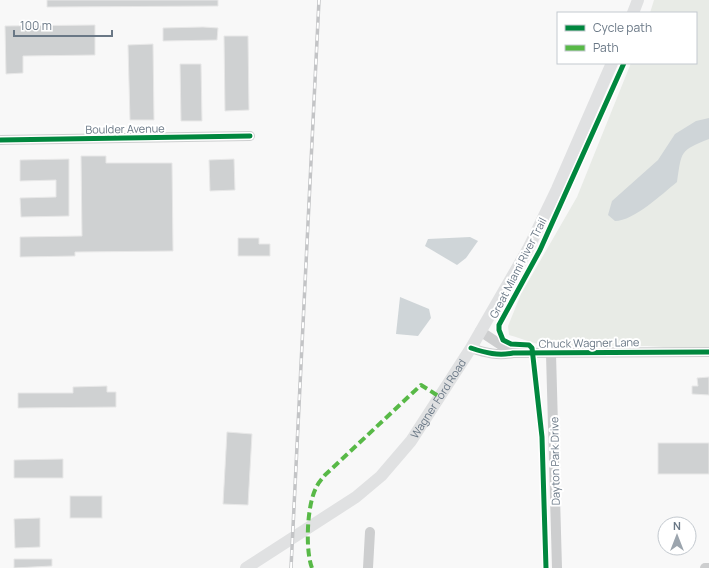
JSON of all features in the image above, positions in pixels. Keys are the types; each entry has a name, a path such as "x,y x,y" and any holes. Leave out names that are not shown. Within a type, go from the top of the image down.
{"main road":[{"path":"633,12 638,0"},
{"name":"Wagner Ford Road","path":"246,568 318,523 356,497 396,460 424,422 471,348 508,285 542,220 612,64"}],"street":[{"name":"Boulder Avenue","path":"0,140 250,136"},
{"path":"480,331 513,353"},
{"name":"Chuck Wagner Lane","path":"471,348 494,355 513,353 709,352"},
{"name":"Dayton Park Drive","path":"551,354 557,568"},
{"path":"368,568 370,532"}],"shaded area":[{"path":"654,0 709,0 709,350 647,346 551,346 509,335 508,326 521,294 577,197 631,64 697,64 697,12 650,12"},
{"path":"709,118 709,139 692,146 684,153 681,158 677,182 648,206 631,217 615,221 608,215 612,201 658,160 675,134 696,121"},
{"path":"470,237 478,241 466,258 457,265 425,246 428,239"},
{"path":"400,297 429,309 431,318 418,336 396,334"}],"building":[{"path":"47,0 218,0 218,6 47,7"},
{"path":"95,25 95,55 23,56 23,73 6,74 5,26"},
{"path":"163,28 218,28 217,40 163,41"},
{"path":"224,36 248,36 249,110 225,111"},
{"path":"153,44 154,120 130,120 128,45"},
{"path":"180,64 201,64 202,121 181,121"},
{"path":"81,156 106,156 106,163 172,163 173,251 75,252 75,256 20,257 20,237 82,236"},
{"path":"69,159 69,216 21,217 20,198 56,197 56,180 20,181 20,160"},
{"path":"234,159 235,190 210,191 209,160"},
{"path":"238,238 259,238 259,244 270,244 270,256 238,256"},
{"path":"709,377 709,395 692,394 692,386 698,386 697,378"},
{"path":"107,386 107,392 116,392 116,407 18,408 18,393 73,393 73,387"},
{"path":"227,432 252,434 248,505 223,504"},
{"path":"658,443 709,443 709,474 658,474"},
{"path":"63,459 63,478 14,478 14,460"},
{"path":"70,496 102,496 102,518 70,518"},
{"path":"40,518 40,547 15,548 14,519"},
{"path":"14,559 52,559 52,566 14,568"}],"railway":[{"path":"291,568 319,0"}],"marked path":[{"path":"312,568 308,550 309,516 313,496 320,481 421,385 440,397"}],"cycle path":[{"name":"Great Miami River Trail","path":"546,568 542,437 532,348 529,345 511,344 503,340 499,330 499,325 540,250 624,64"},
{"path":"0,140 250,136"},
{"path":"471,348 487,353 497,354 709,352"}]}
